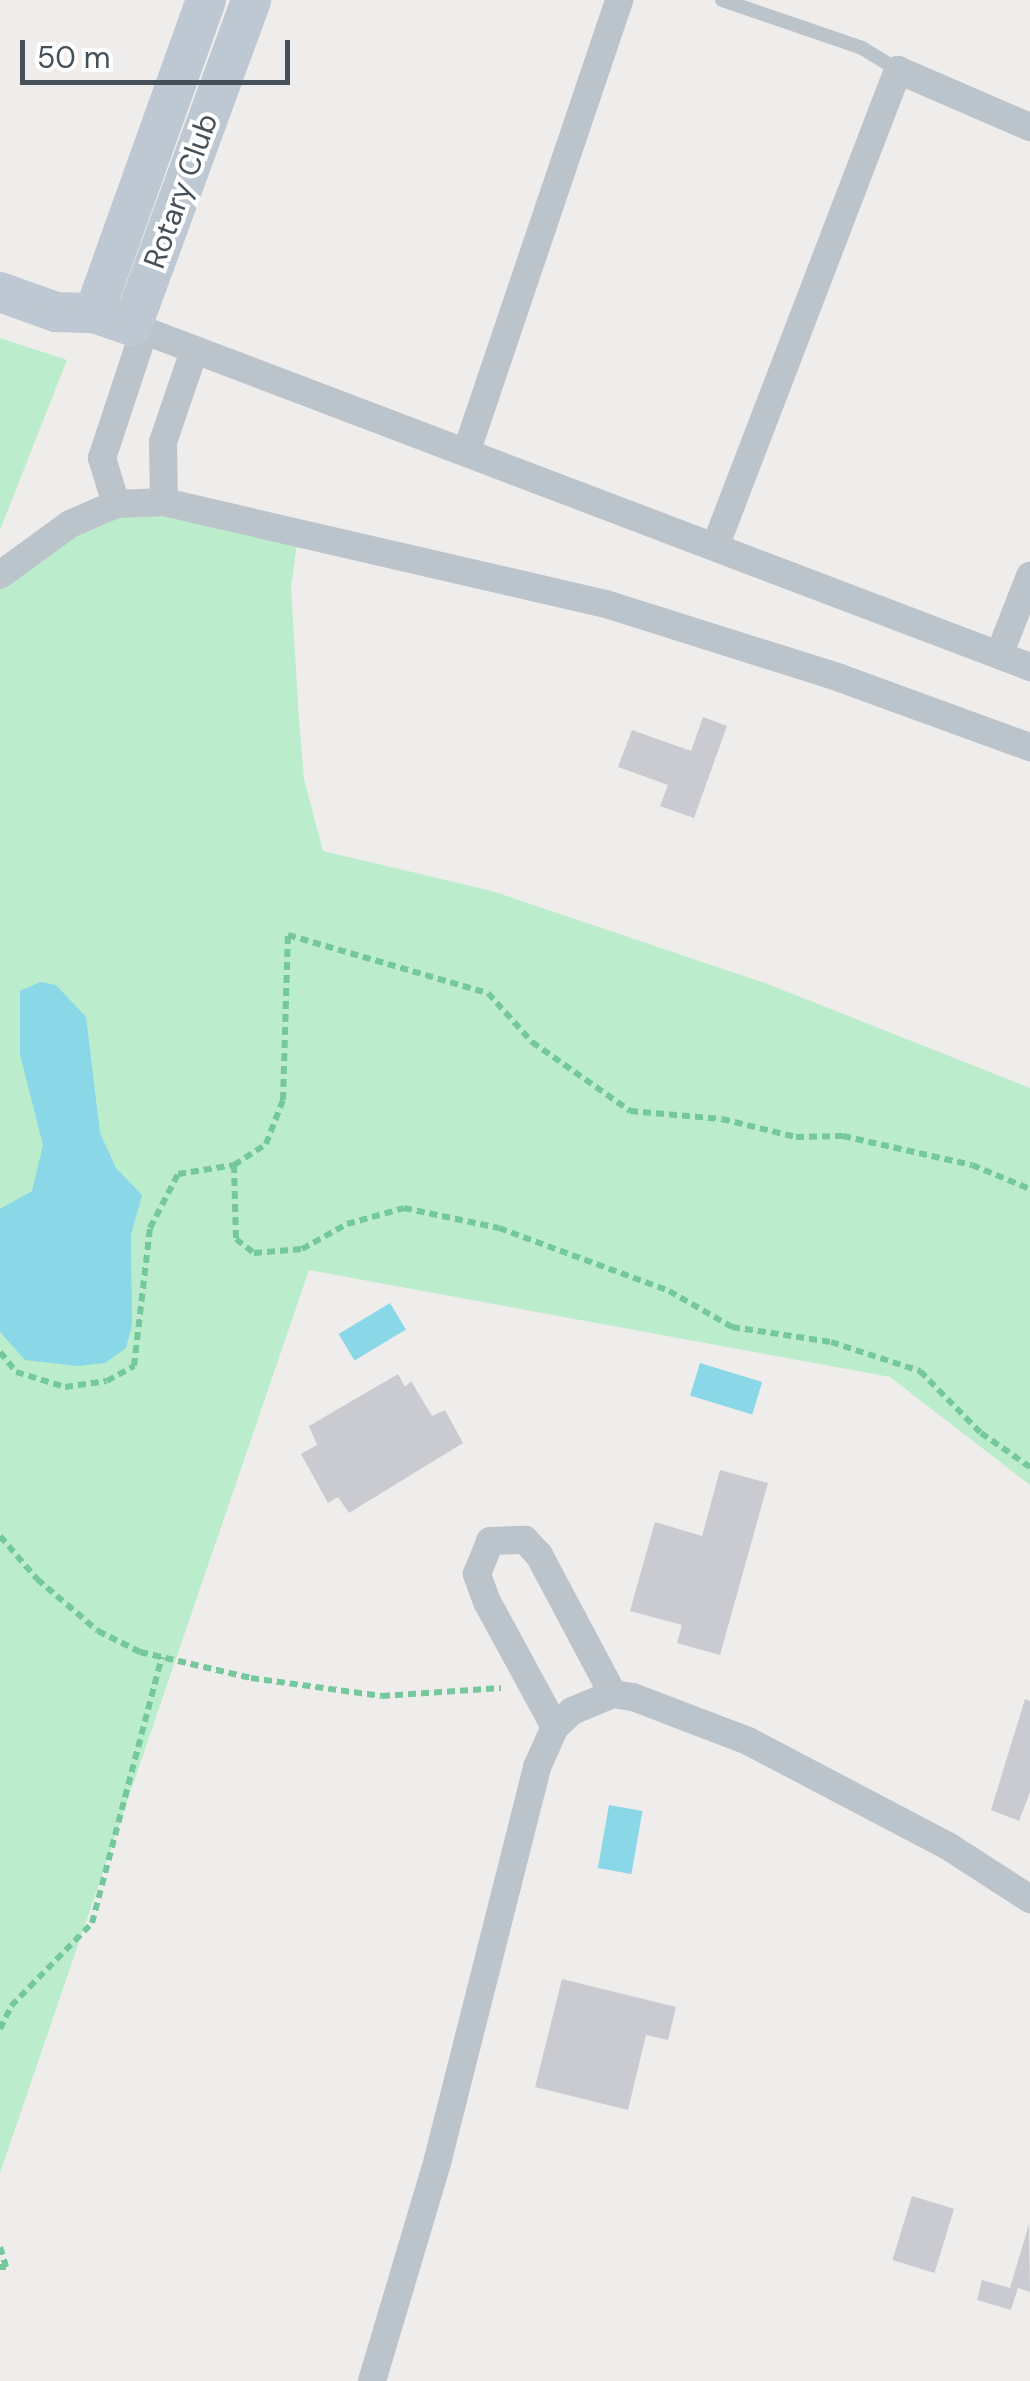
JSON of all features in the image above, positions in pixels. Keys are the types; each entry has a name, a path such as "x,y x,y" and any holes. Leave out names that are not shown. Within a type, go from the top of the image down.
{"main road":[{"name":"Rotary Club","path":"94,313 206,0"},
{"name":"Rotary Club","path":"138,329 251,0"},
{"path":"0,292 56,312 94,313 138,329"}],"street":[{"path":"466,450 619,0"},
{"path":"714,547 898,70 1030,128"},
{"path":"116,504 102,458 138,329 466,450 1030,667"},
{"path":"164,502 164,442 194,351"},
{"path":"0,575 54,533 116,504 164,502 606,604 840,678 1030,747"},
{"path":"1000,656 1030,576"},
{"path":"555,1728 478,1574 490,1541 525,1540 539,1555 613,1694"},
{"path":"372,2381 438,2159 537,1767 555,1728 572,1711 613,1694 748,1741 948,1846 1030,1899"}],"lane":[{"path":"722,0 862,48 898,70"}],"path":[{"path":"0,1352 16,1372 65,1386 108,1381 134,1366 150,1228 178,1174 234,1164 266,1144 283,1100 288,935 488,992 532,1042 630,1110 722,1119 796,1137 843,1136 972,1165 1030,1189"},
{"path":"234,1164 236,1239 254,1253 302,1249 347,1224 404,1208 499,1228 669,1291 732,1328 831,1342 920,1372 981,1434 1030,1467"},
{"path":"0,1536 37,1579 98,1630 162,1658 251,1678 382,1696 532,1686"},
{"path":"0,2029 11,2006 92,1923 162,1658"},
{"path":"0,2246 6,2267 0,2267"}],"green space":[{"path":"0,338 67,360 0,530"},
{"path":"116,504 299,530 291,587 299,719 304,779 323,851 492,891 765,983 1030,1088 1030,1485 890,1377 309,1270 0,2173 0,575"}],"water":[{"path":"40,982 56,985 86,1017 100,1133 116,1168 142,1195 131,1235 132,1325 126,1348 105,1363 78,1366 25,1360 0,1332 0,1209 32,1191 43,1145 20,1055 20,991"},
{"path":"390,1303 406,1330 355,1360 339,1334"},
{"path":"700,1363 762,1382 752,1415 690,1396"},
{"path":"609,1805 642,1811 631,1874 598,1868"}],"building":[{"path":"703,717 727,726 694,818 660,806 668,785 618,767 632,730 691,751"},
{"path":"398,1374 405,1387 411,1381 432,1416 445,1410 463,1443 349,1513 338,1497 328,1503 301,1454 317,1445 309,1426"},
{"path":"720,1470 768,1483 720,1655 677,1643 682,1625 630,1611 655,1522 702,1536"},
{"path":"1025,1699 1030,1701 1030,1792 1019,1821 991,1810"},
{"path":"562,1979 676,2007 668,2040 646,2035 628,2110 535,2087"},
{"path":"912,2196 954,2209 934,2273 892,2260"},
{"path":"1029,2224 1030,2292 1018,2288 1011,2310 977,2300 982,2280 1010,2288"}]}
